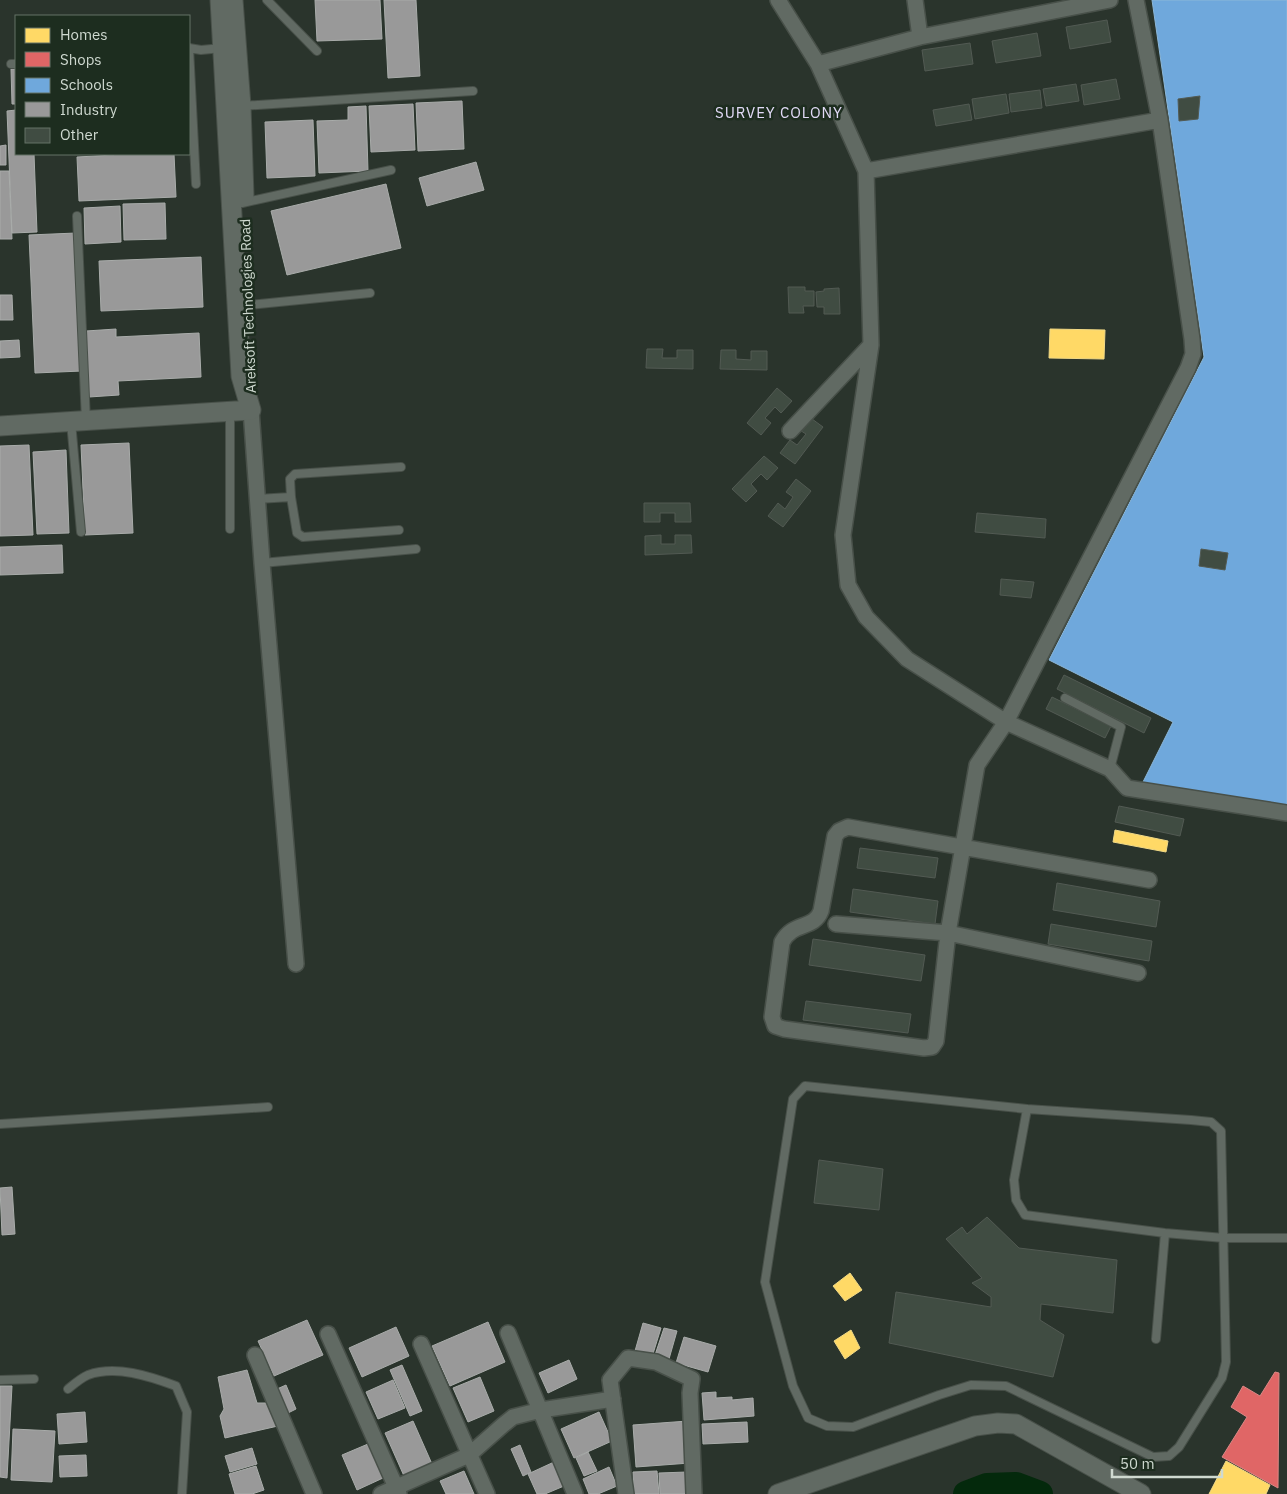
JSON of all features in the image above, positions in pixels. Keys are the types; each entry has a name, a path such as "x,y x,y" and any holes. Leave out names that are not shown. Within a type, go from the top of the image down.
{"street":[{"name":"Areksoft Technologies Road","path":"220,0 241,106 238,204 249,305 253,376 251,410"},
{"name":"Areksoft Technologies Road","path":"233,0 230,47 238,204 241,376 251,410"},
{"path":"778,0 818,64 866,171 870,345 843,535 848,585 866,617 907,659 1006,722 1110,769 1127,788 1287,813"},
{"path":"915,0 920,37"},
{"path":"818,64 920,37 1110,0"},
{"path":"1136,0 1160,120 1193,354 1188,368 1006,722 977,765 962,847 948,933 936,1041 932,1046 924,1048 784,1029 775,1026 772,1017 782,942 792,929 815,921 819,917 835,836 839,831 848,827 962,847 1149,880"},
{"path":"866,171 1160,120"},
{"path":"790,431 870,345"},
{"path":"0,426 251,410 296,964"},
{"path":"836,924 948,933 1138,973"},
{"path":"508,1333 576,1494"},
{"path":"328,1334 398,1491"},
{"path":"421,1344 487,1494"},
{"path":"255,1355 314,1494"},
{"path":"626,1494 610,1380 628,1358 656,1362 692,1380 690,1393 694,1494"},
{"path":"381,1494 398,1491 469,1455 503,1424 513,1418 541,1410 613,1399"},
{"path":"778,1494 975,1426 998,1423 1016,1424 1142,1494"}],"lane":[{"path":"268,0 317,51"},
{"path":"190,48 202,50 230,47"},
{"path":"190,67 196,184"},
{"path":"241,106 473,92"},
{"path":"238,204 391,170"},
{"path":"77,216 81,532"},
{"path":"249,305 370,293"},
{"path":"230,412 230,529"},
{"path":"399,530 304,537 297,533 290,479 295,474 401,467"},
{"path":"257,499 291,497"},
{"path":"262,563 416,549"},
{"path":"1065,698 1120,727 1110,769"},
{"path":"805,1086 1027,1109 1211,1122 1221,1131 1224,1238 1226,1362 1222,1378 1179,1447 1168,1456 1153,1457 1006,1386 971,1385 938,1394 853,1427 827,1426 808,1418 793,1386 765,1282 792,1099 805,1086"},
{"path":"0,1124 268,1107"},
{"path":"1027,1109 1014,1180 1016,1200 1025,1216 1164,1233 1224,1238 1287,1238"},
{"path":"1156,1338 1164,1233"},
{"path":"68,1389 86,1376 106,1371 149,1376 176,1386 187,1412 182,1494"},
{"path":"0,1380 34,1379"}],"building: Homes":[{"path":"1246,162 1252,187 1228,191 1226,165"},
{"path":"1268,241 1272,263 1248,265 1246,245"},
{"path":"1050,329 1105,330 1104,359 1049,358"},
{"path":"1115,830 1168,841 1166,852 1113,842"},
{"path":"850,1273 862,1290 845,1301 833,1286"},
{"path":"851,1330 860,1348 845,1359 834,1341"},
{"path":"1226,1461 1270,1485 1266,1494 1209,1494"}],"building: Shops":[{"path":"1275,1372 1279,1373 1278,1488 1222,1457 1247,1417 1231,1407 1243,1386 1260,1396"}],"building: Schools":[{"path":"1152,0 1287,0 1287,808 1143,782 1173,722 1049,660 1204,357"}],"building: Industry":[{"path":"315,0 380,0 382,39 317,41"},
{"path":"384,0 416,0 420,76 388,78"},
{"path":"11,69 15,69 15,104 12,104"},
{"path":"462,101 464,149 418,151 416,103"},
{"path":"413,104 415,150 371,152 369,106"},
{"path":"366,106 368,171 319,173 317,121 348,120 348,107"},
{"path":"15,110 15,155 34,155 37,232 12,233 7,111"},
{"path":"313,120 315,176 267,178 265,122"},
{"path":"6,145 6,165 0,165 0,146"},
{"path":"174,155 176,197 79,201 77,157"},
{"path":"476,162 484,190 427,206 419,178"},
{"path":"0,171 9,171 12,239 0,239"},
{"path":"386,184 401,248 287,275 271,211"},
{"path":"165,203 166,239 124,240 123,204"},
{"path":"120,206 121,242 85,244 84,208"},
{"path":"76,233 82,371 35,373 29,235"},
{"path":"201,257 203,307 101,311 99,261"},
{"path":"0,295 12,295 13,320 0,320"},
{"path":"116,329 116,337 199,333 201,377 118,381 119,395 89,397 86,331"},
{"path":"19,340 20,357 0,358 0,341"},
{"path":"129,443 133,533 85,535 81,445"},
{"path":"29,445 33,535 0,536 0,446"},
{"path":"66,450 69,533 37,534 33,452"},
{"path":"62,545 63,573 0,575 0,547"},
{"path":"12,1187 15,1234 2,1235 0,1188"},
{"path":"307,1320 323,1355 274,1376 258,1341"},
{"path":"488,1322 505,1362 450,1386 432,1346"},
{"path":"643,1323 661,1328 652,1357 635,1351"},
{"path":"396,1327 409,1356 362,1377 349,1348"},
{"path":"664,1328 677,1331 669,1359 655,1355"},
{"path":"684,1337 716,1346 708,1372 676,1363"},
{"path":"569,1360 577,1379 548,1393 539,1373"},
{"path":"402,1365 422,1411 410,1416 390,1370"},
{"path":"247,1370 257,1403 271,1403 278,1426 225,1438 220,1416 224,1409 218,1377"},
{"path":"480,1377 494,1411 468,1422 453,1388"},
{"path":"393,1380 405,1408 378,1419 366,1392"},
{"path":"286,1385 296,1409 288,1413 277,1389"},
{"path":"0,1386 12,1386 7,1478 0,1477"},
{"path":"716,1392 716,1398 732,1397 732,1400 753,1398 754,1416 704,1420 702,1393"},
{"path":"85,1412 87,1442 59,1444 57,1414"},
{"path":"599,1412 612,1441 574,1458 561,1429"},
{"path":"413,1421 432,1464 404,1476 385,1433"},
{"path":"688,1421 690,1463 636,1467 633,1425"},
{"path":"747,1422 748,1442 703,1444 702,1424"},
{"path":"13,1429 55,1431 52,1482 11,1480"},
{"path":"368,1444 383,1478 357,1490 342,1455"},
{"path":"520,1445 531,1472 523,1476 511,1449"},
{"path":"252,1448 257,1464 230,1472 225,1456"},
{"path":"588,1452 597,1471 584,1476 576,1458"},
{"path":"86,1455 87,1476 60,1477 59,1456"},
{"path":"554,1462 564,1486 545,1494 537,1494 528,1474"},
{"path":"256,1466 264,1490 252,1494 235,1494 229,1474"},
{"path":"609,1467 617,1486 598,1494 589,1494 583,1479"},
{"path":"464,1471 474,1494 446,1494 440,1481"},
{"path":"657,1471 659,1494 634,1494 633,1472"},
{"path":"687,1472 688,1494 660,1494 659,1473"}],"building: Other":[{"path":"1107,20 1111,42 1070,49 1066,27"},
{"path":"1037,33 1041,56 996,63 992,41"},
{"path":"970,43 973,64 925,71 922,50"},
{"path":"1116,79 1120,99 1084,105 1081,85"},
{"path":"1076,84 1079,101 1046,106 1043,89"},
{"path":"1040,90 1042,108 1011,112 1009,94"},
{"path":"1006,94 1009,113 975,119 972,99"},
{"path":"1200,96 1198,119 1179,121 1178,99"},
{"path":"969,104 972,120 936,126 933,110"},
{"path":"788,287 805,287 805,291 814,291 814,306 803,306 804,313 789,313"},
{"path":"839,288 840,314 824,314 824,307 817,307 816,292 824,291 824,289"},
{"path":"647,349 663,349 662,358 677,358 677,350 693,350 693,369 646,368"},
{"path":"721,350 736,350 736,359 751,360 751,351 767,351 767,370 720,369"},
{"path":"777,388 792,401 781,413 775,407 765,418 771,423 761,435 747,423"},
{"path":"808,416 823,427 795,464 780,453 790,440 797,445 806,434 798,429"},
{"path":"764,456 778,468 767,480 761,474 751,484 757,491 746,502 732,489"},
{"path":"796,479 811,491 783,527 768,516 778,503 785,509 793,497 786,492"},
{"path":"644,503 690,503 691,522 675,522 675,513 660,513 660,522 644,522"},
{"path":"977,513 1046,519 1045,538 975,532"},
{"path":"661,535 661,544 675,544 675,535 691,535 692,553 645,555 645,536"},
{"path":"1201,549 1228,553 1225,570 1199,566"},
{"path":"1001,579 1034,582 1031,598 1000,595"},
{"path":"1064,675 1151,718 1144,733 1057,689"},
{"path":"1052,697 1111,726 1105,738 1046,709"},
{"path":"1119,806 1184,819 1180,836 1115,822"},
{"path":"860,848 938,858 935,878 857,868"},
{"path":"1057,883 1160,901 1156,927 1053,910"},
{"path":"853,889 938,901 935,924 850,912"},
{"path":"1051,924 1152,941 1149,961 1048,944"},
{"path":"813,939 925,955 921,981 809,965"},
{"path":"806,1001 911,1014 908,1033 803,1020"},
{"path":"819,1160 883,1169 879,1210 814,1203"},
{"path":"987,1217 1019,1248 1117,1260 1113,1313 1041,1304 1040,1320 1064,1335 1053,1377 889,1343 896,1292 991,1307 991,1297 972,1283 982,1278 946,1239 962,1227 967,1234"}],"waterway":[{"path":"966,1494 987,1486 1016,1485 1040,1494"}],"district":[{"name":"SURVEY COLONY","path":"779,113"}]}
